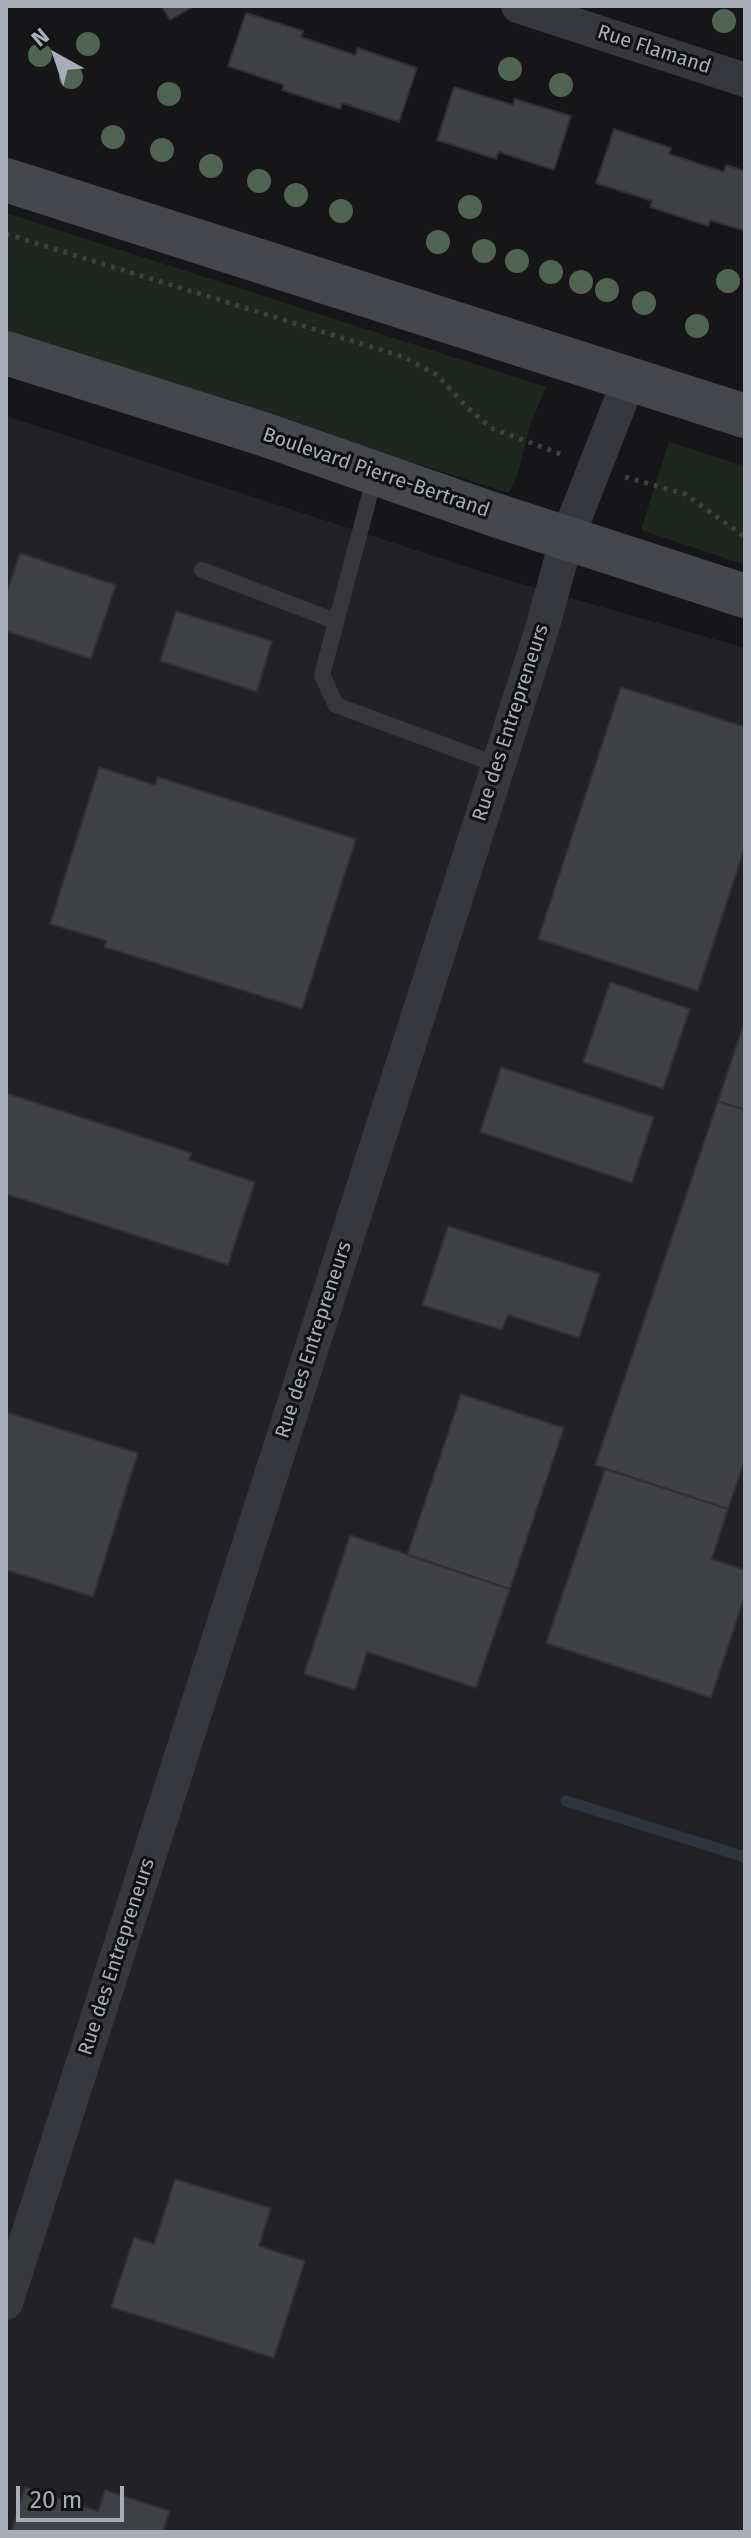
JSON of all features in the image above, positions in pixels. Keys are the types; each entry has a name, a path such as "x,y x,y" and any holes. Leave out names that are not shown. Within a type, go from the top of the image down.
{"main road":[{"path":"6,180 745,416"},
{"name":"Boulevard Pierre-Bertrand","path":"6,353 263,434 745,596"}],"street":[{"name":"Rue Flamand","path":"518,6 745,80"},
{"name":"Rue des Entrepreneurs","path":"6,2303 542,629 567,538 629,380"}],"lane":[{"path":"375,473 322,675 336,705 498,765"},
{"path":"202,570 335,621"}],"path":[{"path":"6,234 404,357 437,375 491,428 551,451"},
{"path":"630,479 685,494 745,537"}],"shaded area":[{"path":"6,213 546,387 530,425 518,473 509,493 6,333"},
{"path":"6,416 501,578 745,648 745,2532 6,2532"},
{"path":"669,442 745,466 745,565 641,530"}],"building":[{"path":"162,6 194,6 170,20"},
{"path":"246,13 303,31 301,37 355,55 358,48 417,68 399,122 342,103 340,109 282,90 284,85 228,66"},
{"path":"454,87 513,105 515,99 571,116 554,170 499,152 496,159 437,140"},
{"path":"614,129 671,148 669,154 724,172 726,165 745,171 745,231 710,220 708,226 650,207 652,201 596,183"},
{"path":"20,553 116,585 91,659 6,631 6,595"},
{"path":"176,611 272,641 257,692 160,661"},
{"path":"621,687 745,727 745,846 698,991 538,939"},
{"path":"99,767 155,785 158,777 356,839 302,1009 104,947 107,941 50,924"},
{"path":"610,982 690,1009 663,1089 583,1062"},
{"path":"745,1020 745,1110 718,1101"},
{"path":"501,1067 654,1117 632,1183 480,1132"},
{"path":"6,1093 192,1153 189,1160 255,1182 228,1265 6,1194"},
{"path":"718,1101 745,1110 745,1460 728,1509 595,1465"},
{"path":"448,1226 600,1274 579,1338 508,1315 502,1330 422,1305"},
{"path":"461,1394 564,1428 510,1589 407,1555"},
{"path":"6,1412 138,1453 93,1597 6,1570"},
{"path":"605,1469 728,1509 712,1559 745,1570 745,1596 711,1698 546,1643"},
{"path":"350,1535 510,1589 476,1688 367,1652 355,1690 304,1674"},
{"path":"175,2179 271,2208 259,2246 305,2261 274,2358 111,2307 134,2237 154,2244"},
{"path":"25,2487 98,2511 105,2490 170,2511 163,2532 11,2532"}],"waterway":[{"path":"566,1801 745,1857"}]}
